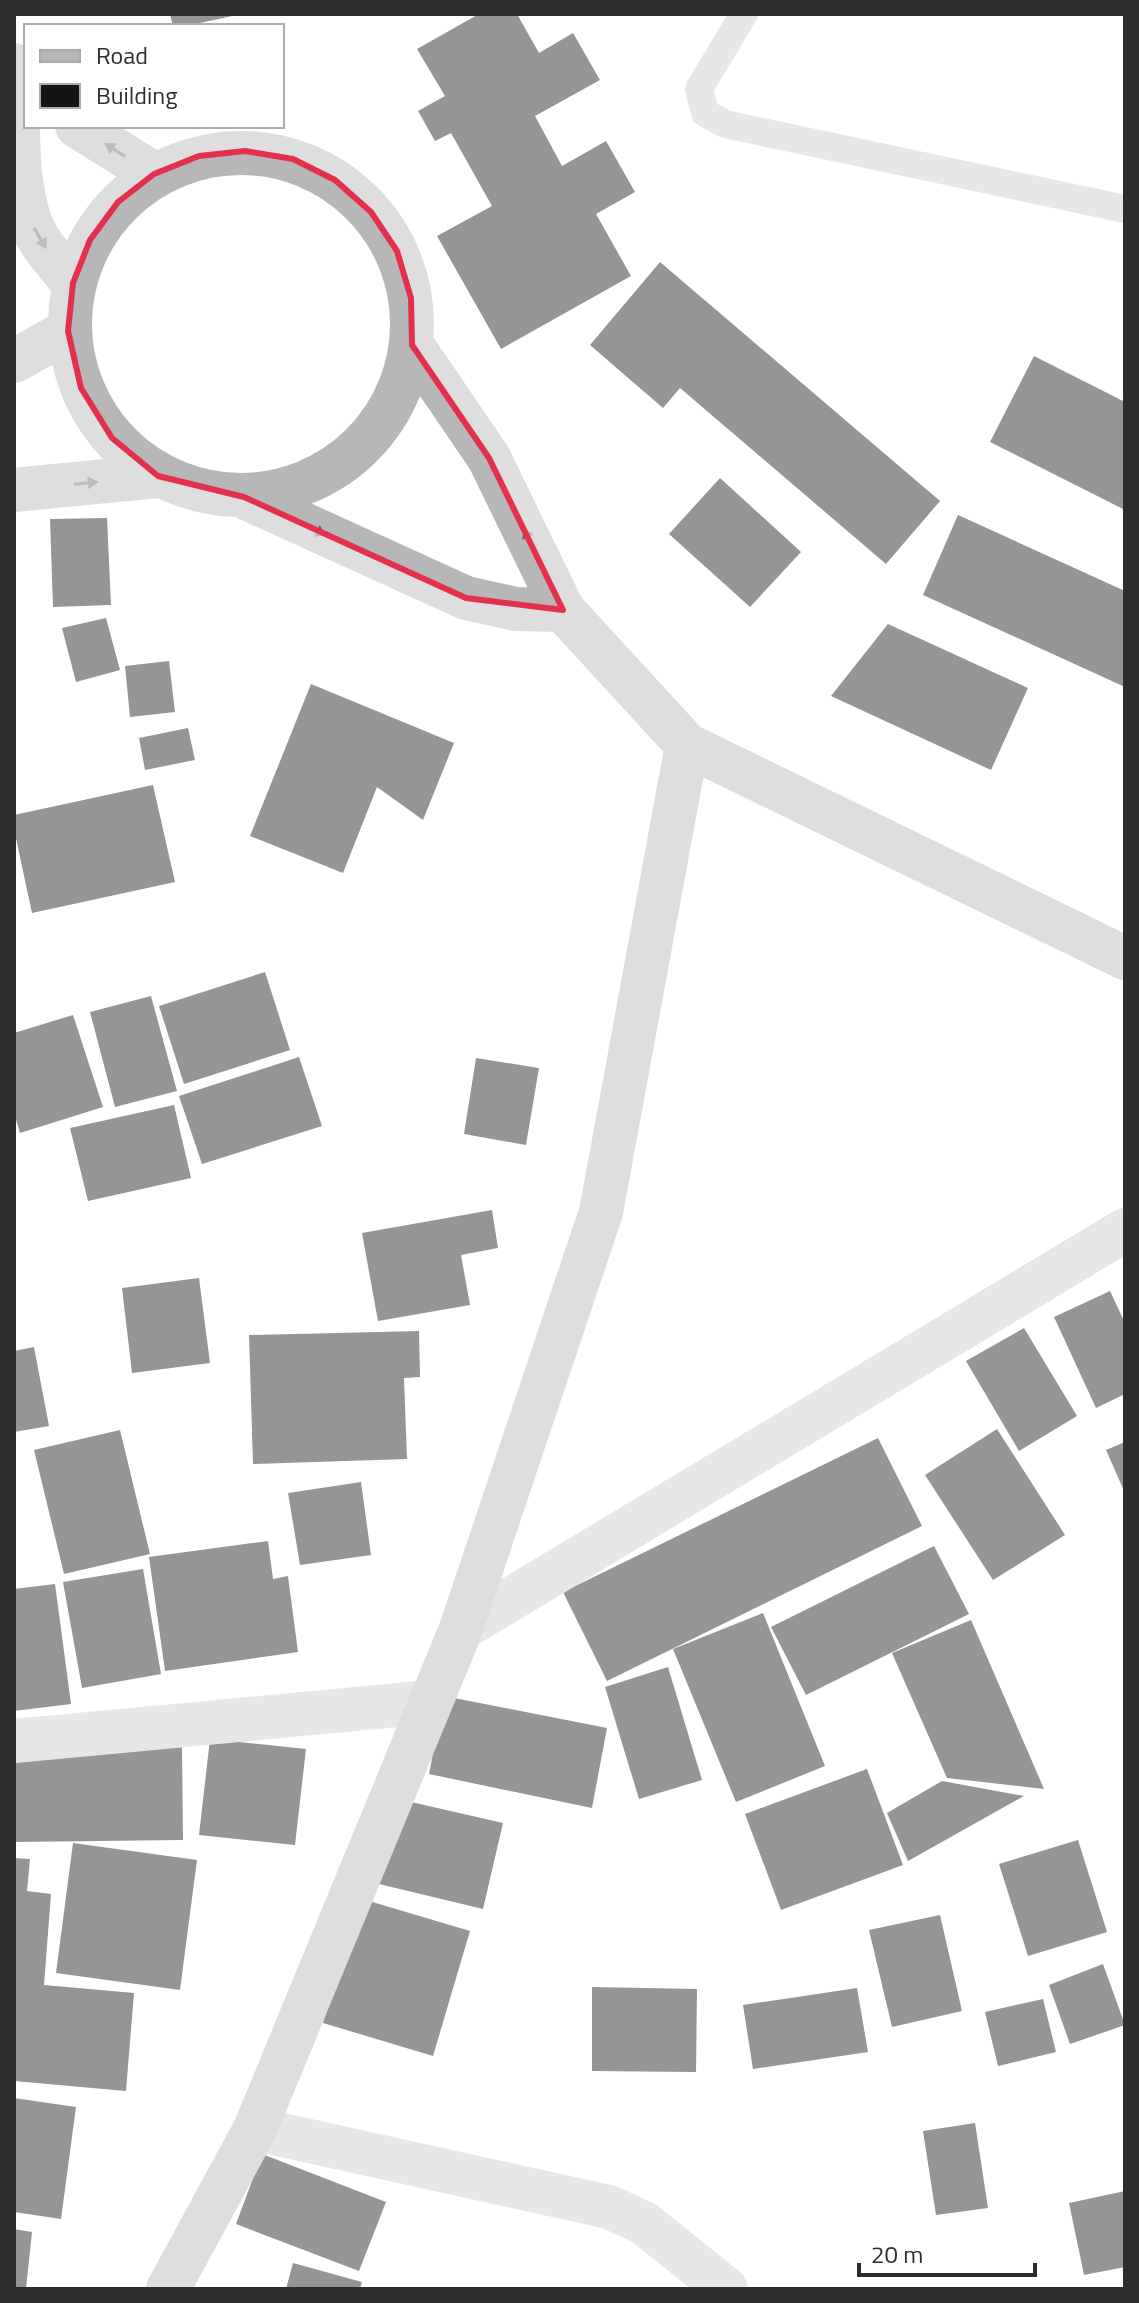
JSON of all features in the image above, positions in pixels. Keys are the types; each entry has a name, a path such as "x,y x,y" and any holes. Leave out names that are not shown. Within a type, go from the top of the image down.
{"street":[{"path":"19,78 18,162 30,222 48,252 73,283"},
{"path":"80,128 154,174"},
{"path":"244,497 304,485 357,453 395,404 412,345 411,298 397,251 371,212 335,180 293,159 245,151 199,156 154,174 118,202 90,240 73,283 68,331 81,388 112,438 158,476 200,491 244,497 466,598 516,609 563,610"},
{"path":"14,361 68,331"},
{"path":"412,345 489,458 563,610 687,745 1125,958"},
{"path":"14,490 158,476"},
{"path":"168,2289 255,2129 461,1629 601,1212 687,745"},
{"path":"461,1629 1125,1230"},
{"path":"14,1741 430,1702"},
{"path":"255,2129 609,2207 644,2223 726,2289"}],"lane":[{"path":"744,14 707,71 699,89 705,113 725,124 1125,209"}],"highlighted area":[{"path":"245,151 293,159 335,180 371,212 397,251 411,298 412,345 489,458 563,610 466,598 244,497 158,476 112,438 81,388 68,331 73,283 90,240 118,202 154,174 199,156"}],"building":[{"path":"170,14 237,14 195,24 172,24"},
{"path":"479,14 517,14 539,53 573,33 600,80 535,116 562,166 606,141 635,192 596,214 631,276 501,349 437,236 492,206 451,133 435,141 418,111 445,96 417,49"},
{"path":"660,262 940,501 886,564 680,388 663,408 590,345"},
{"path":"1034,356 1125,402 1125,510 990,442"},
{"path":"720,478 801,552 750,607 669,534"},
{"path":"958,515 1125,591 1125,687 923,595"},
{"path":"107,518 111,605 53,607 50,519"},
{"path":"106,618 120,670 76,682 62,628"},
{"path":"888,624 1028,688 991,770 831,696"},
{"path":"169,661 175,712 130,717 125,666"},
{"path":"311,684 454,743 423,820 377,787 343,873 250,836"},
{"path":"188,728 195,760 145,770 139,738"},
{"path":"153,785 175,882 32,913 14,829 14,815"},
{"path":"265,972 290,1050 184,1084 159,1006"},
{"path":"151,996 177,1091 115,1107 90,1012"},
{"path":"73,1015 103,1107 20,1133 14,1113 14,1033"},
{"path":"299,1057 322,1126 202,1164 179,1096"},
{"path":"476,1058 539,1068 526,1145 464,1134"},
{"path":"174,1105 191,1178 88,1201 70,1128"},
{"path":"492,1210 498,1248 461,1255 470,1305 378,1321 362,1233"},
{"path":"199,1278 210,1363 132,1373 122,1288"},
{"path":"1110,1291 1125,1323 1125,1394 1096,1408 1054,1317"},
{"path":"1024,1328 1077,1416 1019,1451 966,1361"},
{"path":"419,1331 420,1377 404,1378 407,1459 253,1464 249,1335"},
{"path":"34,1347 49,1426 14,1432 14,1351"},
{"path":"997,1429 1065,1535 993,1580 925,1475"},
{"path":"120,1430 150,1554 64,1574 34,1450"},
{"path":"878,1438 922,1526 607,1681 563,1592"},
{"path":"1125,1442 1125,1493 1106,1450"},
{"path":"361,1482 371,1555 300,1565 288,1493"},
{"path":"268,1541 273,1579 288,1576 298,1652 165,1671 149,1557"},
{"path":"934,1546 969,1614 806,1695 771,1627"},
{"path":"143,1569 161,1674 82,1688 63,1582"},
{"path":"55,1584 71,1704 14,1711 14,1589"},
{"path":"763,1613 825,1766 736,1802 673,1649"},
{"path":"971,1620 1044,1789 947,1778 892,1653"},
{"path":"668,1667 702,1780 639,1799 605,1687"},
{"path":"444,1696 607,1728 592,1808 429,1774"},
{"path":"210,1739 306,1749 295,1845 199,1835"},
{"path":"182,1746 183,1840 14,1842 14,1747"},
{"path":"867,1769 903,1865 781,1910 745,1814"},
{"path":"942,1781 1024,1796 908,1861 887,1813"},
{"path":"398,1799 503,1823 483,1909 379,1884"},
{"path":"1078,1840 1107,1932 1028,1956 999,1864"},
{"path":"73,1843 197,1860 180,1990 56,1973"},
{"path":"14,1858 30,1859 27,1891 51,1894 44,1985 134,1993 126,2091 14,2081"},
{"path":"359,1898 470,1931 433,2056 323,2023"},
{"path":"940,1915 962,2011 892,2027 869,1930"},
{"path":"1103,1964 1125,2025 1070,2044 1049,1985"},
{"path":"592,1987 697,1989 696,2072 592,2071"},
{"path":"857,1988 868,2052 753,2069 743,2005"},
{"path":"1043,1999 1056,2052 998,2066 985,2012"},
{"path":"14,2098 76,2107 61,2219 14,2212"},
{"path":"975,2123 988,2208 936,2215 923,2131"},
{"path":"262,2154 386,2202 359,2271 236,2224"},
{"path":"1125,2191 1125,2267 1084,2275 1069,2203"},
{"path":"14,2229 32,2232 26,2289 14,2287"},
{"path":"293,2263 362,2282 360,2289 286,2289"}]}
